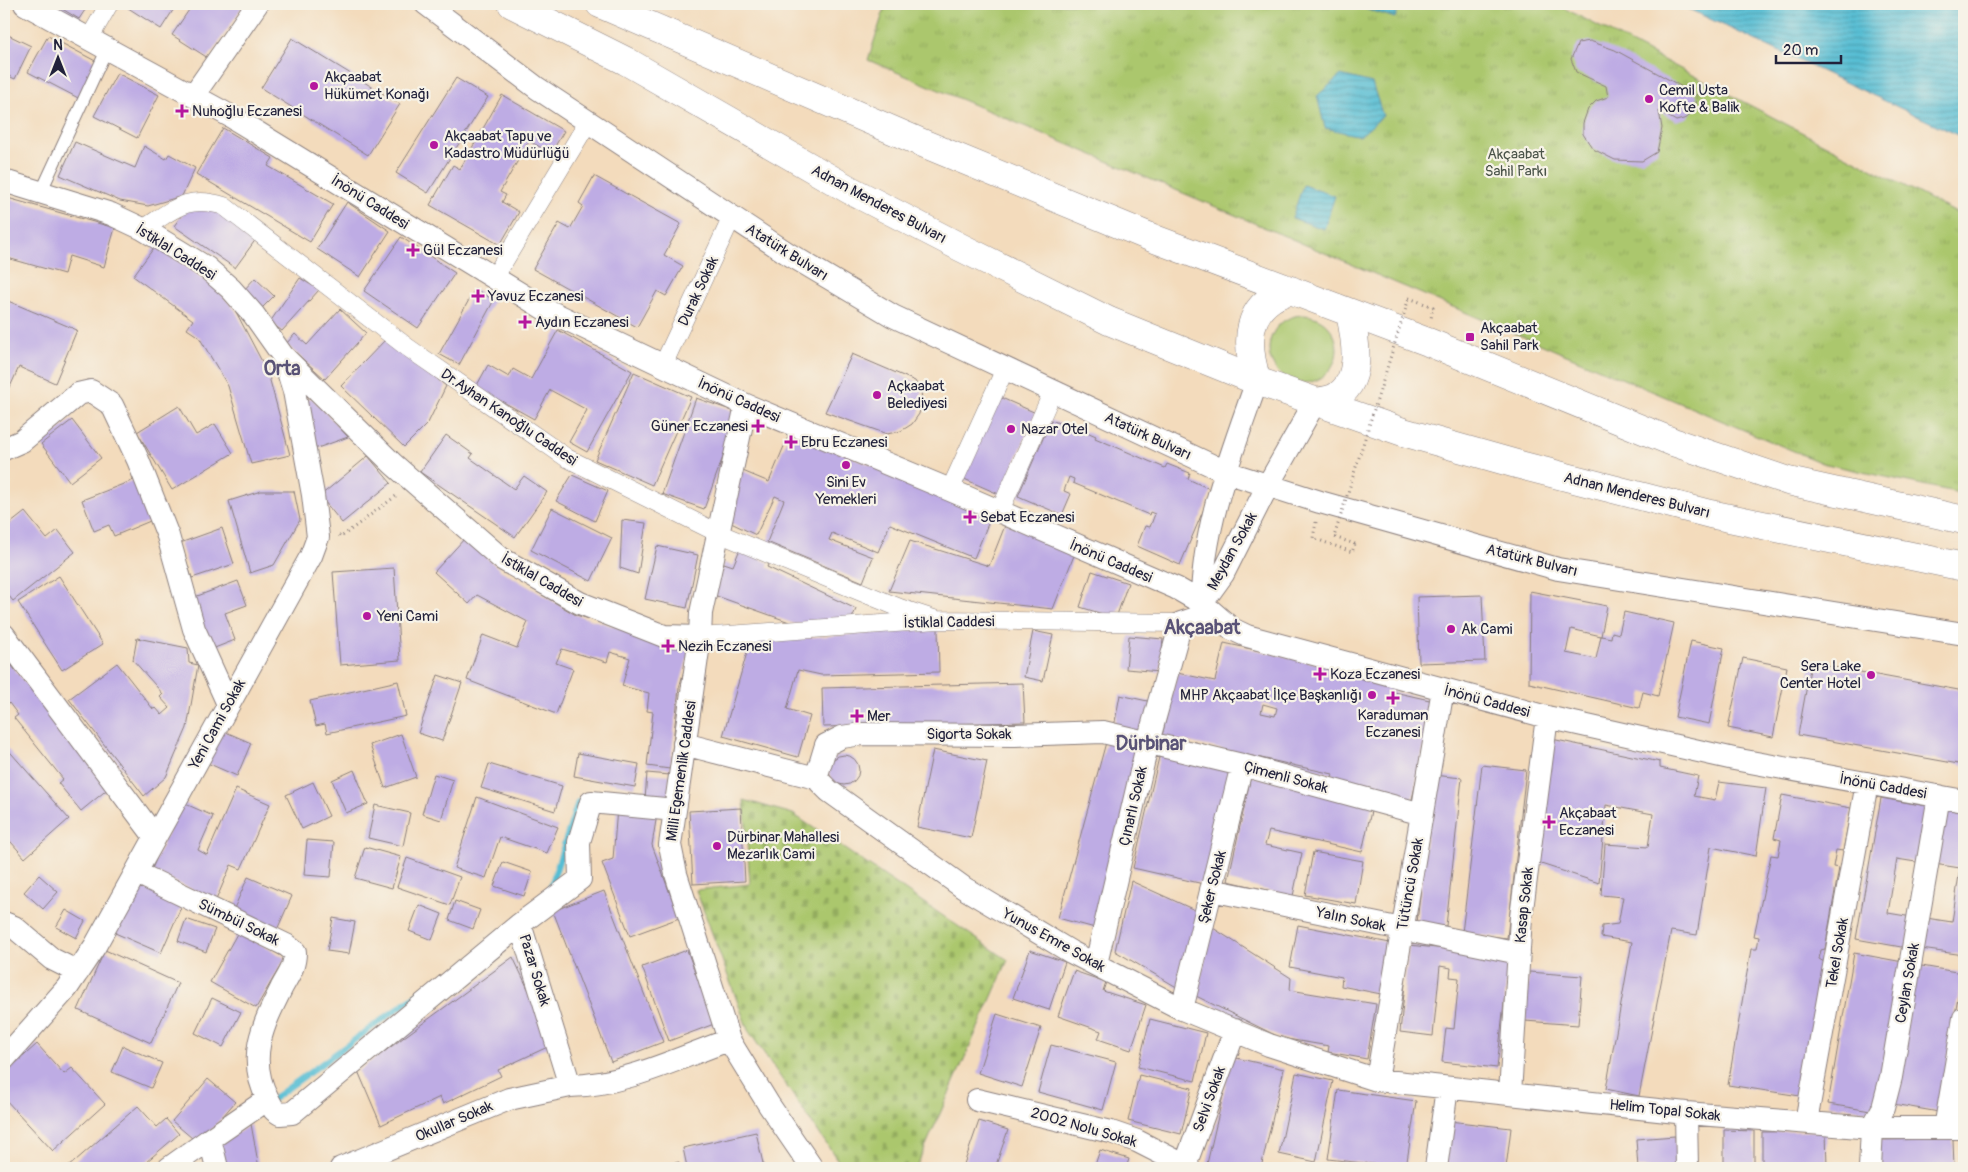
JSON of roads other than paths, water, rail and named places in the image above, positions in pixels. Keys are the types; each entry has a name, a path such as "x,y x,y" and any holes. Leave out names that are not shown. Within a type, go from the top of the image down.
{"highway":[{"name":"Adnan Menderes Bulvarı","path":"512,4 626,62 850,190 960,247 1109,321 1257,381 1404,432 1700,511 1964,567"},
{"path":"600,4 920,142 1155,239 1350,313 1673,442 1788,480 1964,520"},
{"path":"1257,381 1250,359 1249,345 1256,314 1266,302 1277,294 1291,290"},
{"path":"1315,402 1334,398 1345,389 1352,376 1357,352 1350,313"}],"street":[{"name":"İnönü Caddesi","path":"25,4 232,117 545,309 746,405 950,490 999,513 1176,588 1207,608 1232,629 1246,636 1547,717 1734,759 1964,801"},
{"path":"98,44 109,4"},
{"path":"193,96 257,4"},
{"name":"Atatürk Bulvarı","path":"426,4 537,88 787,253 893,316 1226,472 1320,502 1558,569 1964,634"},
{"path":"494,278 588,122"},
{"name":"İstiklal Caddesi","path":"4,181 111,214 143,229 207,268 231,289 254,316 283,356 414,483 502,559 580,603 664,636 700,637 937,620 1181,623"},
{"name":"Dr.Ayhan Kanoğlu Caddesi","path":"143,229 183,204 206,200 224,206 407,348 567,458 718,534 900,608 937,620"},
{"name":"Durak Sokak","path":"663,366 732,217"},
{"name":"Yeni Cami Sokak","path":"4,1059 44,1016 78,972 137,873 228,704 311,556 318,537 297,406 283,356"},
{"path":"950,490 1005,369"},
{"name":"Meydan Sokak","path":"1207,608 1202,569 1226,472 1257,381"},
{"path":"4,449 22,441 78,394 91,391 112,405 138,460 168,536 194,630 228,704"},
{"path":"999,513 1053,391"},
{"name":"Meydan Sokak","path":"1207,608 1268,485 1315,402"},
{"name":"Milli Egemenlik Caddesi","path":"746,405 701,613 700,637 670,845 676,874 729,1040 769,1105 812,1168"},
{"path":"1181,623 1207,608"},
{"name":"Çınarlı Sokak","path":"1096,964 1148,742 1181,623"},
{"path":"4,634 155,837"},
{"name":"Tütüncü Sokak","path":"1377,1080 1443,689"},
{"name":"Kasap Sokak","path":"1510,1094 1522,917 1547,717"},
{"name":"Sigorta Sokak","path":"816,778 826,745 842,737 862,734 1014,735 1103,732 1148,742"},
{"name":"Çimenli Sokak","path":"1148,742 1242,765 1422,814"},
{"name":"Yunus Emre Sokak","path":"684,744 816,778 829,791 964,888 1096,964 1182,1009 1269,1045 1377,1080 1447,1088"},
{"name":"Şeker Sokak","path":"1182,1009 1242,765"},
{"name":"Tekel Sokak","path":"1806,1122 1867,784"},
{"name":"Ceylan Sokak","path":"1870,1168 1872,1128 1883,1108 1891,1077 1939,796"},
{"name":"Pazar Sokak","path":"570,1086 520,924 580,879 579,842 590,802 675,810"},
{"name":"Sümbül Sokak","path":"137,873 286,945 295,952 295,966 263,1024 258,1050 258,1071 271,1105"},
{"name":"Yalın Sokak","path":"1211,890 1519,952"},
{"path":"4,923 14,927 52,959 78,972"},
{"path":"169,1168 210,1139 271,1105 280,1114 292,1113 520,924"},
{"path":"1955,1128 1964,1020"},
{"name":"Selvi Sokak","path":"1187,1167 1235,1030"},
{"path":"570,1086 583,1086 625,1077 729,1040"},
{"name":"Okullar Sokak","path":"341,1168 508,1099 570,1086"},
{"path":"1436,1168 1447,1088"},
{"name":"Helim Topal Sokak","path":"1447,1088 1686,1113 1872,1128 1955,1128"},
{"name":"2002 Nolu Sokak","path":"977,1100 1111,1132 1137,1141 1187,1167"},
{"path":"1686,1113 1687,1168"},
{"path":"210,1139 217,1168"}],"lane":[{"path":"41,192 98,44"}],"water":[{"path":"1365,4 1400,4 1395,18 1364,8"},
{"path":"1678,4 1964,4 1964,138"},
{"path":"1341,75 1372,83 1383,116 1360,136 1325,128 1317,96"},
{"path":"1303,185 1335,196 1324,229 1292,218"}],"waterway":[{"path":"549,892 578,802"},
{"path":"273,1099 419,993"}],"place":[{"name":"Akçaabat Hükümet Konağı","path":"314,86"},
{"name":"Cemil Usta Kofte & Balik","path":"1649,99"},
{"name":"Nuhoğlu Eczanesi","path":"182,111"},
{"name":"Akçaabat Tapu ve Kadastro Müdürlüğü","path":"434,145"},
{"name":"Gül Eczanesi","path":"413,250"},
{"name":"Yavuz Eczanesi","path":"478,296"},
{"name":"Aydın Eczanesi","path":"525,322"},
{"name":"Akçaabat Sahil Park","path":"1470,337"},
{"name":"Açkaabat Belediyesi","path":"877,395"},
{"name":"Güner Eczanesi","path":"758,426"},
{"name":"Nazar Otel","path":"1011,429"},
{"name":"Ebru Eczanesi","path":"791,442"},
{"name":"Sini Ev Yemekleri","path":"846,465"},
{"name":"Sebat Eczanesi","path":"970,517"},
{"name":"Yeni Cami","path":"367,616"},
{"name":"Ak Cami","path":"1451,629"},
{"name":"Nezih Eczanesi","path":"668,646"},
{"name":"Koza Eczanesi","path":"1320,674"},
{"name":"Sera Lake Center Hotel","path":"1871,675"},
{"name":"MHP Akçaabat İlçe Başkanlığı","path":"1372,695"},
{"name":"Karaduman Eczanesi","path":"1393,698"},
{"name":"Mer","path":"857,716"},
{"name":"Akçabaat Eczanesi","path":"1549,822"},
{"name":"Dürbinar Mahallesi Mezarlık Cami","path":"717,846"}],"district":[{"name":"Orta","path":"282,368"},
{"name":"Akçaabat","path":"1202,627"},
{"name":"Dürbinar","path":"1151,743"}],"park label":[{"name":"Akçaabat Sahil Parkı","path":"1516,162"}]}
